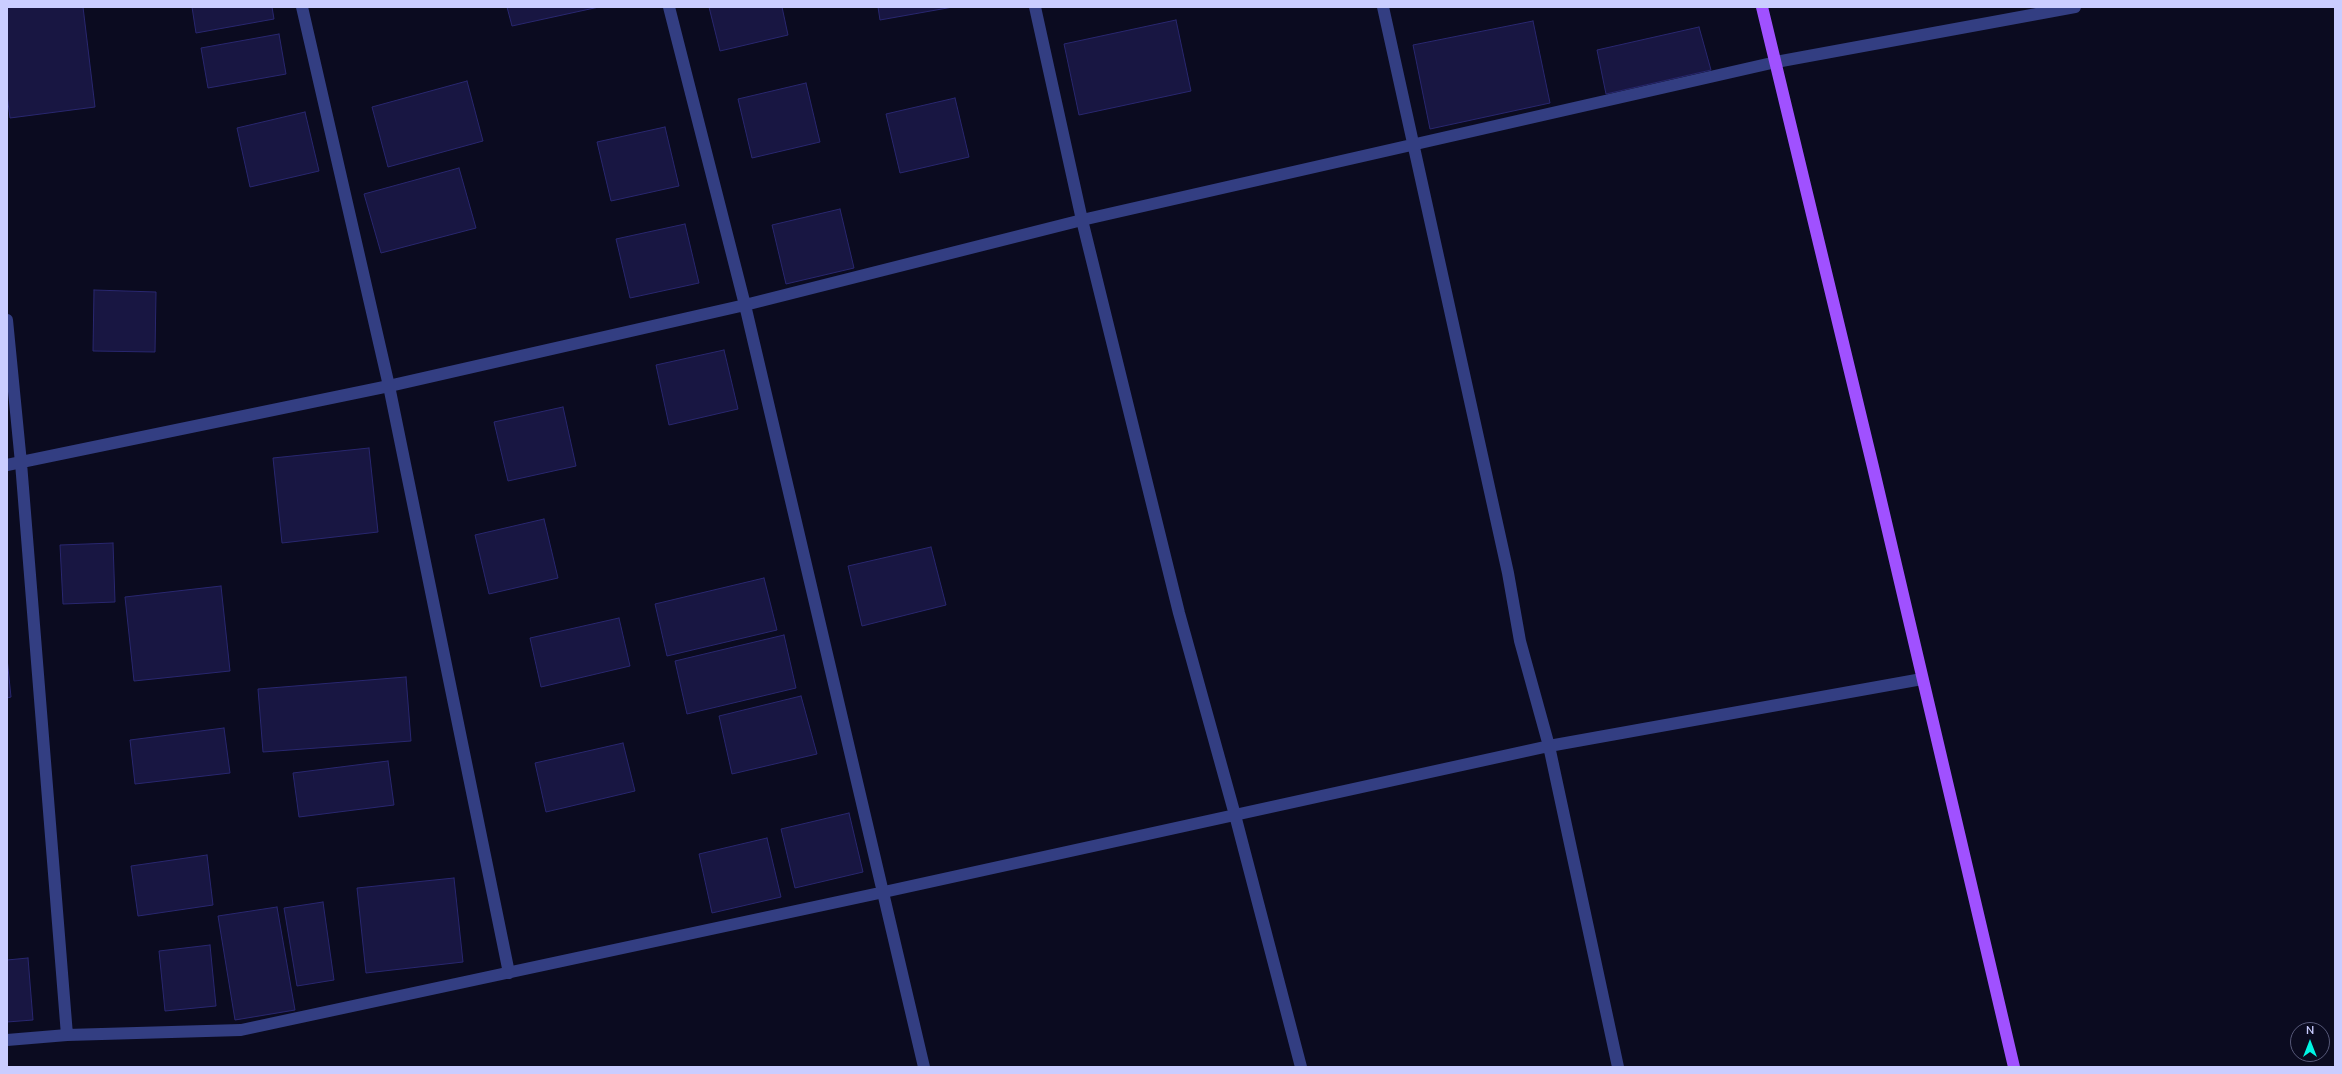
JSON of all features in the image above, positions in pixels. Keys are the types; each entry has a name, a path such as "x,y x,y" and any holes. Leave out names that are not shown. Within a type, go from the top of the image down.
{"main road":[{"path":"1762,7 1874,467 1922,679 2014,1067"}],"street":[{"path":"302,7 389,386 509,973"},
{"path":"669,7 745,305 924,1067"},
{"path":"1035,7 1082,220 1179,613 1235,815 1301,1067"},
{"path":"1383,7 1508,573 1520,641 1548,746 1618,1067"},
{"path":"7,465 389,386 745,305 1082,220 1414,143 1776,62 2074,7"},
{"path":"7,320 21,463 67,1035"},
{"path":"7,1040 67,1035 241,1030 884,892 1548,746 1922,679"}],"building":[{"path":"7,7 83,7 95,107 10,118 7,95"},
{"path":"192,7 272,7 274,19 196,33"},
{"path":"507,7 599,7 512,26"},
{"path":"709,7 782,7 788,35 720,51"},
{"path":"878,7 953,7 880,20"},
{"path":"1176,20 1191,91 1079,115 1064,44"},
{"path":"1533,21 1550,103 1430,129 1413,45"},
{"path":"1699,27 1711,70 1606,94 1597,50"},
{"path":"279,34 286,74 208,88 201,48"},
{"path":"467,81 483,141 388,167 372,107"},
{"path":"806,83 820,142 752,158 738,99"},
{"path":"955,98 969,157 900,173 886,114"},
{"path":"305,112 319,171 250,187 237,128"},
{"path":"665,127 679,186 611,201 597,142"},
{"path":"459,168 476,228 381,253 364,194"},
{"path":"840,209 854,268 786,284 772,225"},
{"path":"685,224 699,283 630,298 616,239"},
{"path":"94,290 156,292 155,352 93,351"},
{"path":"724,350 738,409 669,425 656,365"},
{"path":"563,407 576,466 508,481 494,422"},
{"path":"369,448 378,532 282,543 273,458"},
{"path":"544,519 558,578 489,594 475,535"},
{"path":"113,543 115,602 63,604 60,545"},
{"path":"931,547 946,605 862,626 848,566"},
{"path":"764,578 777,630 667,656 655,604"},
{"path":"221,586 230,671 134,681 125,597"},
{"path":"619,618 630,666 541,687 530,638"},
{"path":"784,635 796,688 687,714 675,661"},
{"path":"7,658 11,697 7,698"},
{"path":"406,677 411,741 263,752 258,689"},
{"path":"801,696 817,754 732,774 719,716"},
{"path":"224,728 230,773 135,784 130,740"},
{"path":"623,743 635,791 546,812 535,763"},
{"path":"388,761 394,805 299,817 293,773"},
{"path":"849,813 863,872 795,888 781,829"},
{"path":"767,838 781,897 712,913 699,854"},
{"path":"207,855 213,905 138,916 131,866"},
{"path":"454,878 463,962 366,973 357,888"},
{"path":"323,902 334,980 297,986 284,908"},
{"path":"277,907 295,1010 235,1020 218,916"},
{"path":"210,945 216,1006 165,1011 159,951"},
{"path":"28,958 33,1020 7,1022 7,960"}]}
